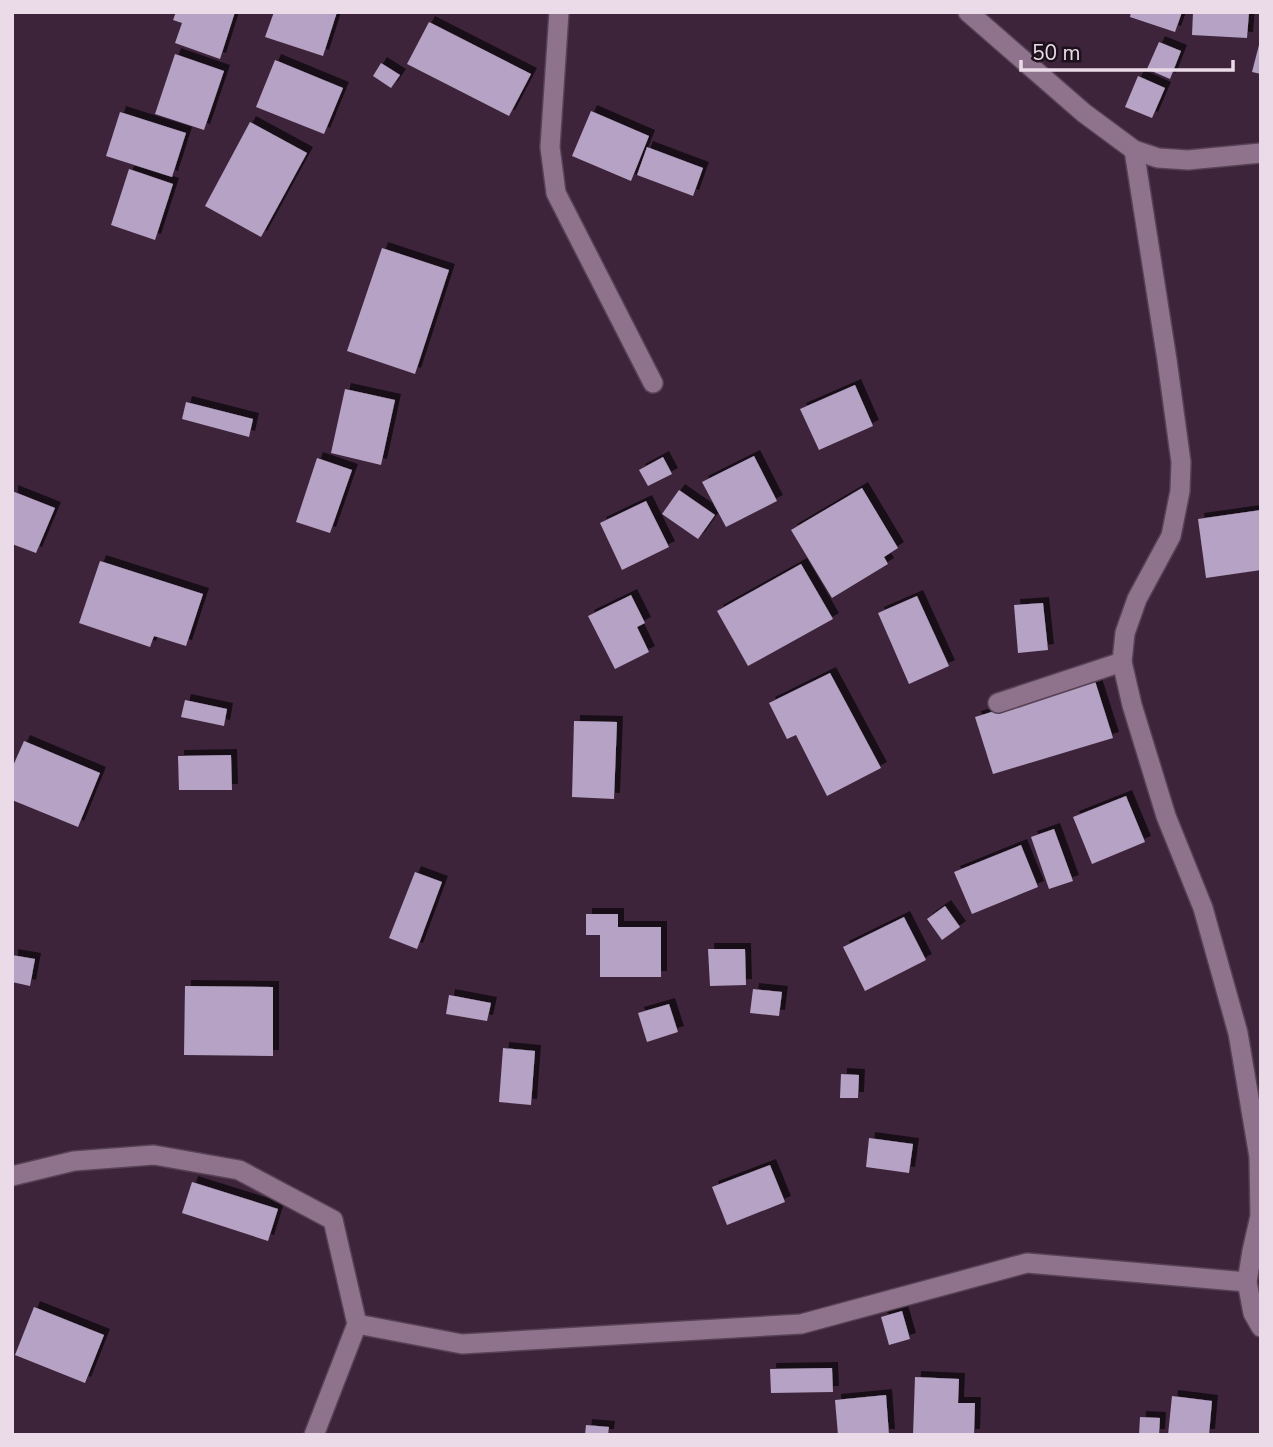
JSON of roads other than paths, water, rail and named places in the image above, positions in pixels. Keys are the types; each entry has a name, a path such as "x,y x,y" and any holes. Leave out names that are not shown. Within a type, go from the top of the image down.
{"street":[{"path":"559,12 550,147 556,193 653,383"},
{"path":"968,12 1084,113 1134,150 1158,158 1188,160 1261,153"},
{"path":"1134,150 1181,462 1180,491 1171,536 1137,599 1125,633 1122,662 1132,705 1166,816 1203,908 1238,1033 1259,1157 1260,1216 1247,1282 1254,1313 1261,1327"},
{"path":"998,702 1122,662"},
{"path":"12,1177 74,1161 154,1155 239,1170 333,1220 357,1324 314,1435"},
{"path":"357,1324 462,1344 801,1324 1027,1263 1247,1282"}]}
